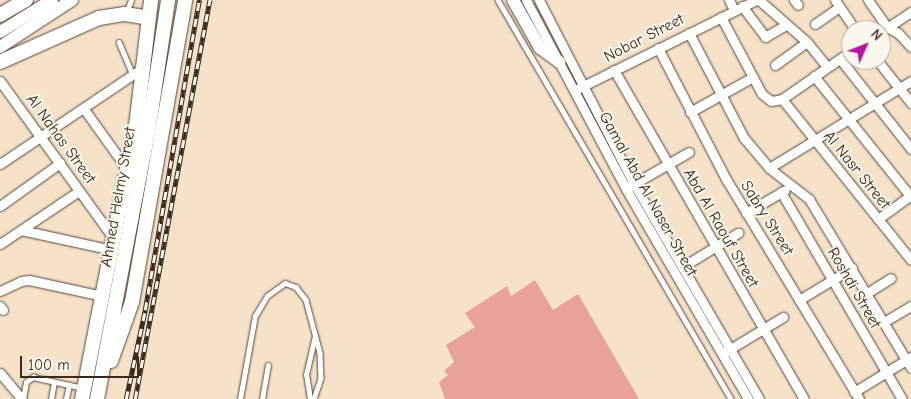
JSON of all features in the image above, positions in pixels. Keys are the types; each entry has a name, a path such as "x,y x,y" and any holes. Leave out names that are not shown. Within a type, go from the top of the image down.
{"main road":[{"path":"0,15 26,0"},
{"path":"0,32 52,0"},
{"path":"0,47 72,0"},
{"name":"Ahmed Helmy Street","path":"83,394 114,245 127,169 138,71 151,0"},
{"name":"Ahmed Helmy Street","path":"97,399 149,126 168,0"},
{"path":"102,379 124,329 137,270 185,0"},
{"path":"513,0 540,48 558,62"},
{"path":"0,62 87,22 125,14 149,18"}],"street":[{"name":"Gamal Abd Al Naser Street","path":"526,0 626,189 726,351 759,399"},
{"name":"Gamal Abd Al Naser Street","path":"539,0 634,184 682,267 726,351 748,399"},
{"path":"729,0 765,37 786,24"},
{"name":"Nobar Street","path":"574,90 754,0"},
{"path":"754,0 807,42 827,67"},
{"path":"868,0 879,20"},
{"path":"815,24 837,3 848,20"},
{"path":"891,25 911,12"},
{"path":"720,17 766,98 782,99 840,59 911,149"},
{"path":"891,31 898,33 911,48"},
{"path":"689,33 744,138 769,168 809,199 910,362 886,372 857,395"},
{"path":"775,65 807,42"},
{"name":"Sabry Street","path":"658,48 690,112 746,213 857,395"},
{"name":"Abd Al Raouf Street","path":"614,70 714,248 804,399"},
{"path":"886,70 911,103"},
{"path":"0,164 138,71"},
{"path":"814,76 911,196 878,219"},
{"path":"690,112 753,77"},
{"name":"Al Nahas Street","path":"0,81 60,163 114,245"},
{"path":"769,168 911,81"},
{"name":"Al Nasr Street","path":"782,99 911,260"},
{"path":"84,109 127,169"},
{"path":"626,189 689,152"},
{"path":"0,206 60,163"},
{"path":"746,213 792,185"},
{"path":"0,244 79,191"},
{"name":"Roshdi Street","path":"781,192 902,399"},
{"path":"21,230 114,245"},
{"path":"682,267 738,233"},
{"path":"799,300 852,268"},
{"path":"867,293 891,278"},
{"path":"0,291 20,281 29,280 103,296"},
{"path":"884,322 911,306"},
{"path":"726,351 783,317"},
{"path":"0,373 22,399"}],"lane":[{"path":"125,14 131,0"},
{"path":"498,0 731,399"},
{"path":"119,42 138,71"},
{"path":"240,399 255,316 273,290 285,283 300,291 306,300 315,335 322,368 319,390 312,399"},
{"path":"312,399 306,375 315,335"},
{"path":"262,399 268,366"},
{"path":"22,399 30,378 68,385 83,394"},
{"path":"51,399 54,382"},
{"path":"66,399 68,385"}],"building":[{"path":"535,280 553,310 578,294 639,399 445,399 439,382 448,375 444,371 454,362 446,345 475,327 465,313 507,286 511,296"}],"railway":[{"path":"126,399 145,310 199,0"},
{"path":"135,399 210,0"}]}
